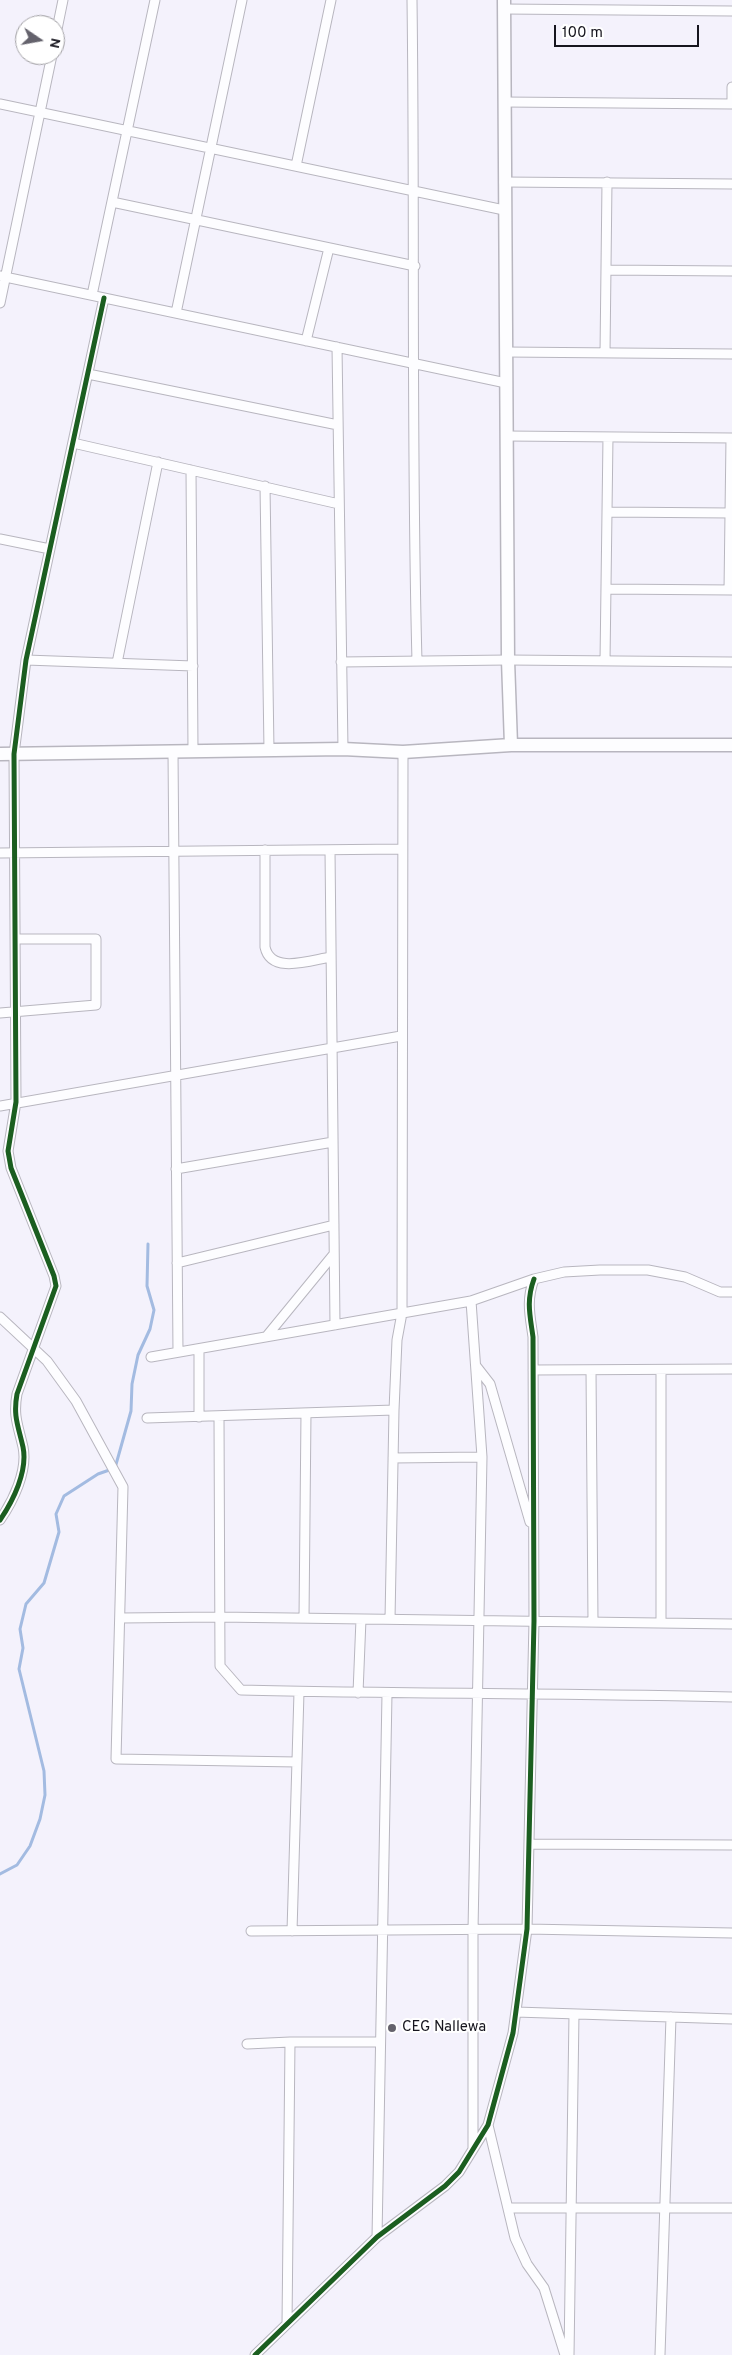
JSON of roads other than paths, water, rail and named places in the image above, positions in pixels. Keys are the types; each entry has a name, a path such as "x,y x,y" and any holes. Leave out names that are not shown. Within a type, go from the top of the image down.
{"street":[{"path":"60,15 63,0"},
{"path":"92,295 155,0"},
{"path":"176,313 242,0"},
{"path":"296,166 331,0"},
{"path":"412,0 415,192 413,363 417,661"},
{"path":"617,0 617,10"},
{"path":"511,745 508,660 504,5 617,10 732,11"},
{"path":"0,303 3,277 50,65"},
{"path":"504,102 732,104 732,87"},
{"path":"0,104 504,210"},
{"path":"504,182 732,184"},
{"path":"606,353 607,182"},
{"path":"112,202 415,266"},
{"path":"306,341 329,248"},
{"path":"606,270 732,271"},
{"path":"3,277 506,383"},
{"path":"0,1520 20,1480 24,1449 15,1422 15,1408 24,1373 56,1286 54,1276 8,1158 16,1102 14,754 26,660 104,298"},
{"path":"337,347 343,749"},
{"path":"506,352 732,354"},
{"path":"88,374 338,425"},
{"path":"507,436 731,438 730,590 606,589"},
{"path":"605,660 608,437"},
{"path":"73,443 339,504"},
{"path":"117,663 158,462"},
{"path":"191,470 193,750"},
{"path":"265,486 269,750"},
{"path":"607,512 730,513"},
{"path":"0,539 50,549"},
{"path":"26,660 193,666"},
{"path":"341,662 508,660 732,662"},
{"path":"0,754 343,749 403,752 511,745 732,745"},
{"path":"173,752 178,1352"},
{"path":"390,1619 394,1410 397,1340 402,1313 403,752"},
{"path":"0,853 402,849"},
{"path":"265,850 266,954 272,960 281,964 331,957"},
{"path":"330,850 335,1325"},
{"path":"0,1013 96,1005 96,939 15,939"},
{"path":"0,1106 401,1036"},
{"path":"176,1169 333,1142"},
{"path":"177,1263 334,1225"},
{"path":"266,1337 334,1254"},
{"path":"151,1357 471,1301 534,1279 564,1272 648,1270 685,1277 720,1292 732,1292"},
{"path":"255,2355 377,2237 445,2186 459,2172 488,2125 513,2033 527,1929 531,1844 534,1621 533,1338 528,1294 534,1279"},
{"path":"471,1301 482,1457 473,1930 473,2149"},
{"path":"0,1317 47,1361 76,1401 123,1487 116,1759 297,1762"},
{"path":"199,1349 199,1417"},
{"path":"476,1366 490,1384 533,1532"},
{"path":"533,1370 732,1369"},
{"path":"591,1370 593,1622"},
{"path":"661,1370 661,1623"},
{"path":"147,1418 394,1410"},
{"path":"304,1618 306,1413"},
{"path":"218,1416 218,1617 220,1666 241,1690 387,1694 533,1693 732,1697"},
{"path":"393,1458 482,1457"},
{"path":"120,1618 218,1617 732,1624"},
{"path":"358,1693 361,1619"},
{"path":"292,1931 299,1692"},
{"path":"377,2237 387,1694"},
{"path":"531,1844 732,1845"},
{"path":"251,1931 527,1929 732,1933"},
{"path":"516,2012 732,2019"},
{"path":"569,2355 574,2014"},
{"path":"660,2355 671,2017"},
{"path":"287,2324 290,2042"},
{"path":"247,2044 380,2042"},
{"path":"488,2125 515,2238 527,2264 544,2288 565,2355"},
{"path":"509,2208 732,2208"}],"waterway":[{"path":"0,1874 17,1865 30,1846 40,1819 45,1795 44,1771 19,1669 23,1648 20,1629 26,1604 44,1583 59,1532 56,1514 64,1496 98,1474 115,1468 131,1411 132,1384 138,1355 150,1329 154,1310 147,1286 148,1244"}],"place":[{"name":"CEG Nallewa","path":"392,2028"}]}
